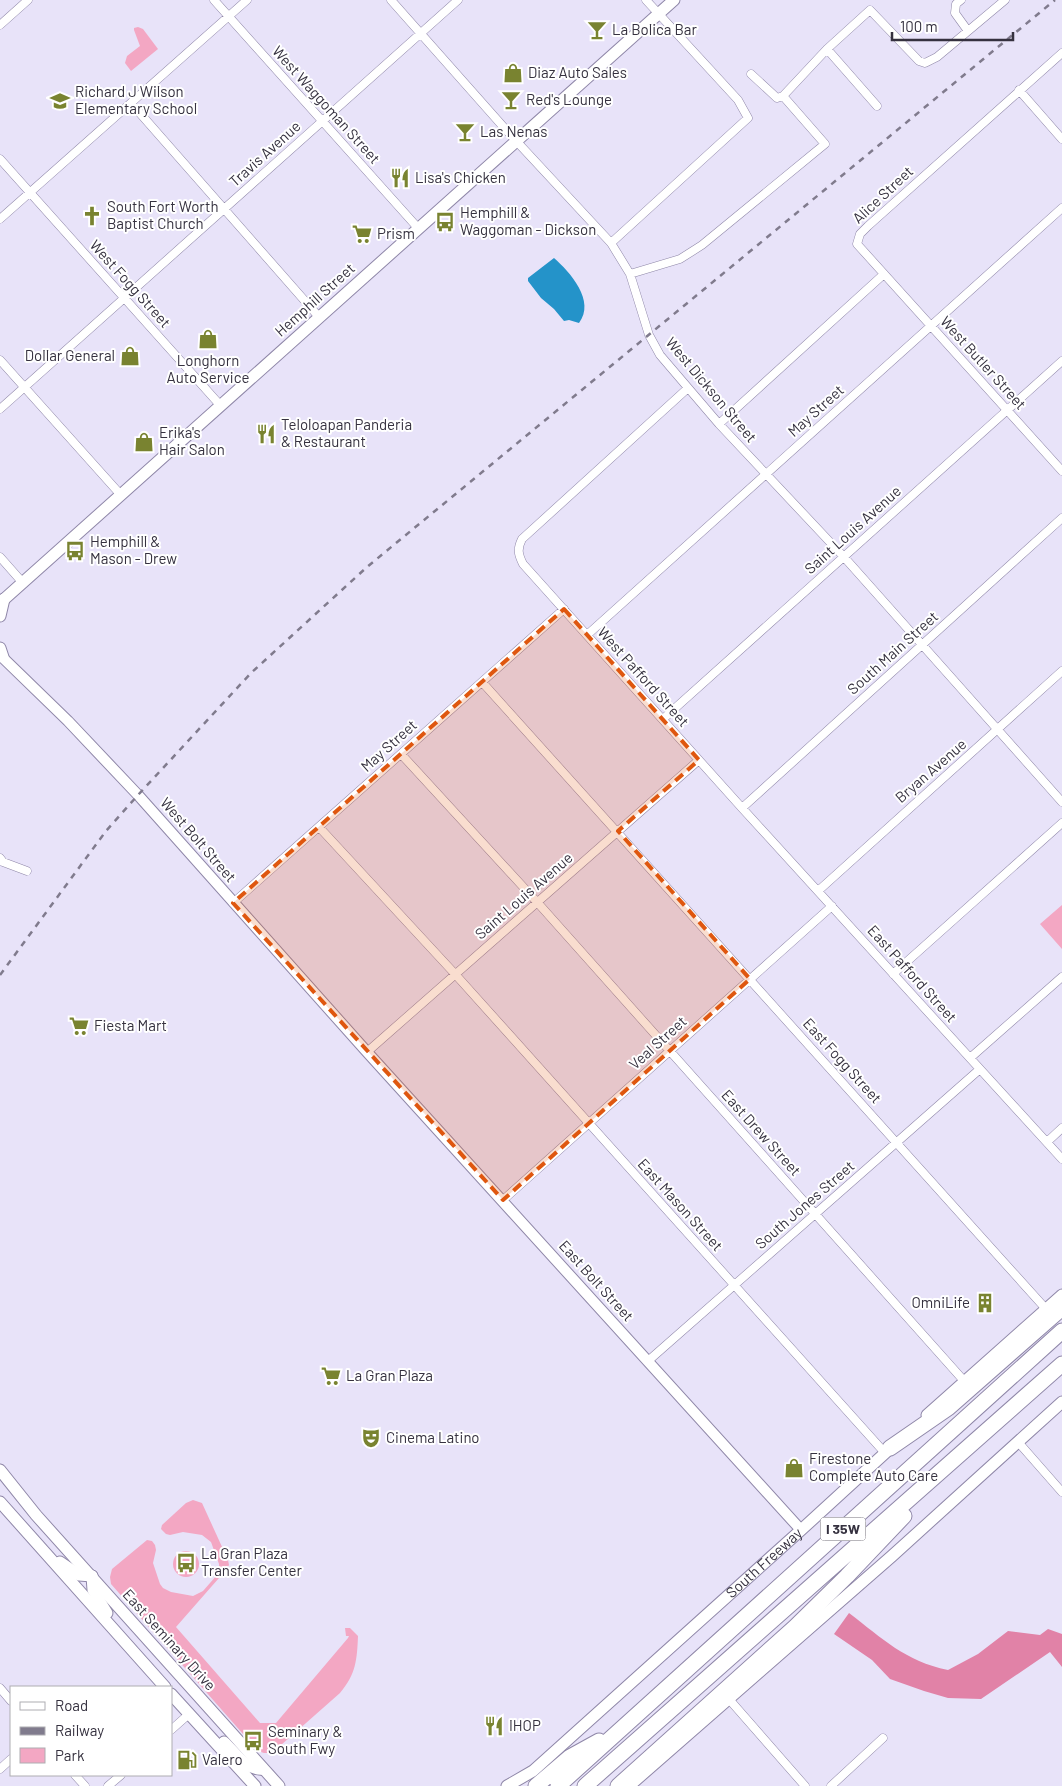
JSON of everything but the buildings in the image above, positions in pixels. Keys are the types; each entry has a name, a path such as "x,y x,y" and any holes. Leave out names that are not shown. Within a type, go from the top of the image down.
{"highway":[{"path":"888,1451 948,1408 1062,1308"},
{"name":"South Freeway","path":"558,1786 1062,1331"},
{"name":"I 35W","path":"585,1786 1062,1364"},
{"path":"618,1786 821,1602 969,1446"},
{"path":"536,1786 570,1757 624,1726"}],"main road":[{"name":"Hemphill Street","path":"2,601 674,0"},
{"path":"0,616 2,601"},
{"name":"South Freeway","path":"506,1786 533,1771 1062,1295"},
{"path":"629,1786 892,1556 1062,1402"},
{"path":"0,1470 36,1515"},
{"path":"36,1515 13,1498 0,1501 164,1686"},
{"name":"East Seminary Drive","path":"36,1515 279,1786"},
{"path":"44,1550 79,1575 92,1576 93,1590 122,1638"},
{"path":"172,1695 255,1786"},
{"path":"208,1735 224,1742 248,1766 263,1769"}],"street":[{"path":"0,25 28,0"},
{"name":"West Waggoman Street","path":"214,0 418,228"},
{"path":"0,219 247,0"},
{"name":"West Dickson Street","path":"391,0 611,243 630,274 649,335 660,355 719,424 844,557 1062,802"},
{"name":"Travis Avenue","path":"0,408 458,0"},
{"path":"611,243 748,118 738,100 646,0"},
{"path":"961,0 956,4 955,12 968,31"},
{"path":"751,74 777,98 783,96 827,49 870,10 919,61 926,64 1005,0"},
{"path":"827,49 877,106"},
{"name":"Alice Street","path":"884,274 857,244 860,234 1062,52"},
{"path":"1019,90 1062,140"},
{"path":"630,274 680,259 702,245 825,144 783,96"},
{"path":"131,103 223,210 319,317"},
{"name":"West Fogg Street","path":"0,159 220,405"},
{"name":"May Street","path":"588,635 1062,208"},
{"path":"719,424 884,274"},
{"name":"West Butler Street","path":"884,274 1062,471"},
{"path":"0,360 120,494"},
{"name":"Saint Louis Avenue","path":"663,719 1062,361"},
{"name":"West Pafford Street","path":"688,388 522,539 518,547 518,555 742,808"},
{"name":"South Main Street","path":"742,808 1062,518"},
{"path":"0,557 23,582"},
{"name":"May Street","path":"233,903 564,609"},
{"name":"West Bolt Street","path":"1,653 118,773 366,1052"},
{"name":"Bryan Avenue","path":"818,891 1062,671"},
{"path":"482,682 618,831"},
{"name":"East Drew Street","path":"401,754 537,902 965,1382"},
{"name":"Saint Louis Avenue","path":"366,1052 699,760"},
{"name":"East Pafford Street","path":"742,808 1062,1159"},
{"path":"893,974 1062,823"},
{"name":"East Mason Street","path":"319,827 455,974 734,1285 888,1451"},
{"name":"East Fogg Street","path":"618,831 1046,1309"},
{"path":"0,858 3,862 27,871"},
{"name":"Veal Street","path":"503,1200 832,906"},
{"path":"970,1058 1062,977"},
{"name":"East Bolt Street","path":"366,1052 802,1530"},
{"name":"South Jones Street","path":"648,1361 980,1069"},
{"path":"1047,1142 1062,1128"},
{"path":"1018,1442 1062,1492"},
{"path":"0,1688 10,1700"},
{"path":"728,1698 805,1786"},
{"path":"172,1729 190,1714"},
{"path":"831,1786 883,1738"},
{"path":"0,1769 10,1760"},
{"path":"77,1776 85,1786"},
{"path":"108,1786 120,1776"}],"highlighted area":[{"path":"564,609 699,760 618,831 750,979 503,1200 233,903"}],"green space":[{"path":"134,28 143,29 158,49 131,71 125,63 127,56 140,46 134,30"},
{"path":"1062,905 1062,949 1040,924"},
{"path":"193,1500 202,1503 229,1565 176,1627 260,1723 276,1723 348,1638 349,1636 346,1636 345,1628 350,1628 358,1636 355,1666 340,1693 272,1753 258,1751 111,1584 112,1569 147,1540 152,1541 155,1545 156,1550 153,1563 163,1588 171,1592 193,1596 203,1591 217,1575 219,1569 211,1542 202,1535 183,1532 170,1535 161,1529 162,1525 186,1503"},
{"path":"186,1551 195,1555 199,1564 195,1573 186,1577 177,1573 173,1564 177,1555"}],"shaded area":[{"path":"849,1613 907,1655 919,1661 948,1670 978,1654 1008,1631 1040,1635 1048,1629 1062,1634 1062,1667 1050,1652 981,1699 948,1698 890,1679 872,1660 834,1634"}],"water":[{"path":"554,258 567,271 583,296 585,306 579,323 569,320 564,321 541,298 528,281 528,278"}],"railway":[{"path":"0,975 106,831 251,673 367,567 1055,0"}],"place":[{"name":"La Bolica Bar","path":"597,30"},
{"name":"Diaz Auto Sales","path":"513,73"},
{"name":"Red's Lounge","path":"511,100"},
{"name":"Richard J Wilson Elementary School","path":"60,101"},
{"name":"Las Nenas","path":"465,132"},
{"name":"Lisa's Chicken","path":"400,178"},
{"name":"South Fort Worth Baptist Church","path":"92,216"},
{"name":"Hemphill & Waggoman - Dickson","path":"445,222"},
{"name":"Prism","path":"362,234"},
{"name":"Longhorn Auto Service","path":"208,339"},
{"name":"Dollar General","path":"130,356"},
{"name":"Teloloapan Panderia & Restaurant","path":"266,434"},
{"name":"Erika's Hair Salon","path":"144,442"},
{"name":"Hemphill & Mason - Drew","path":"75,551"},
{"name":"Fiesta Mart","path":"79,1026"},
{"name":"OmniLife","path":"985,1303"},
{"name":"La Gran Plaza","path":"331,1376"},
{"name":"Cinema Latino","path":"371,1438"},
{"name":"Firestone Complete Auto Care","path":"794,1468"},
{"name":"La Gran Plaza Transfer Center","path":"186,1563"},
{"name":"IHOP","path":"494,1726"},
{"name":"Seminary & South Fwy","path":"253,1741"},
{"name":"Valero","path":"187,1760"}]}
